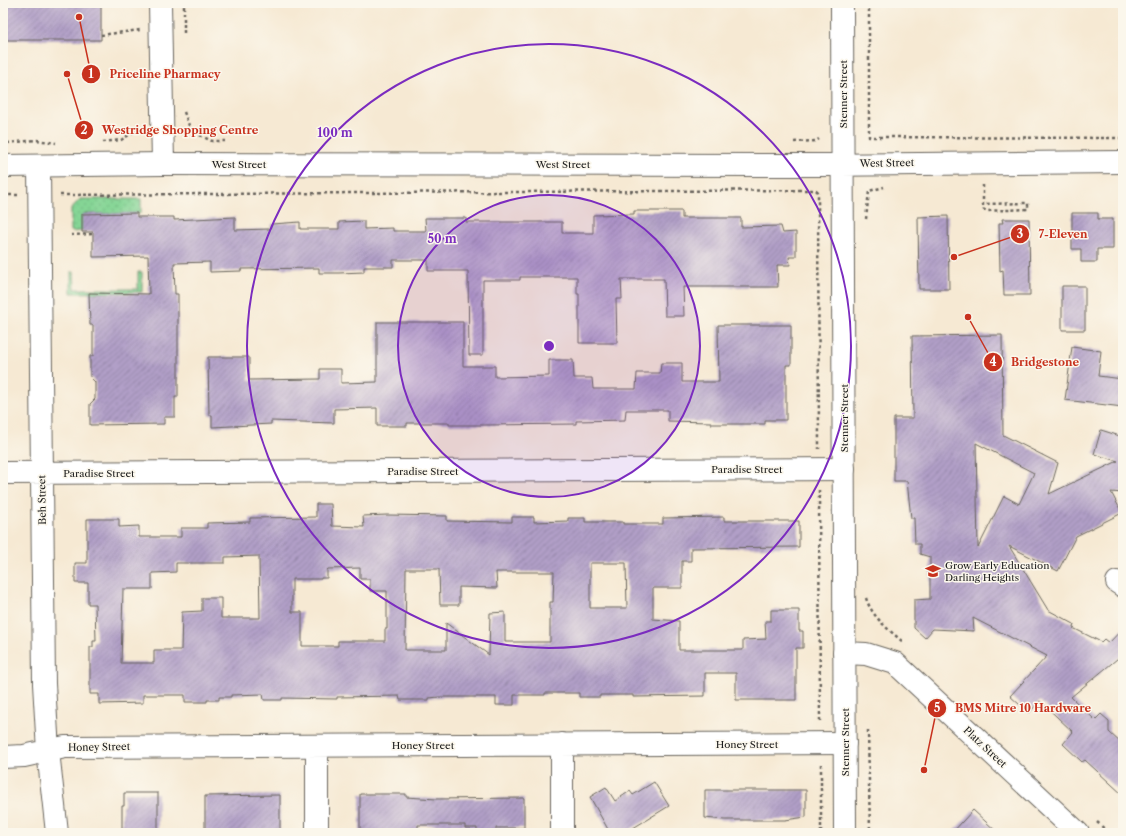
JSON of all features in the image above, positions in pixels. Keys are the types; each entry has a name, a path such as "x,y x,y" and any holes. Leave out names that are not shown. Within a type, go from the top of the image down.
{"street":[{"path":"160,3 163,164"},
{"name":"Stenner Street","path":"842,3 845,833"},
{"name":"West Street","path":"3,166 163,164 843,164 1123,162"},
{"name":"Beh Street","path":"39,166 44,684 48,751 57,833"},
{"name":"Paradise Street","path":"3,473 844,469"},
{"name":"Platz Street","path":"844,653 866,654 895,663 1078,833"},
{"name":"Honey Street","path":"3,757 24,756 65,747 845,743"},
{"path":"562,744 562,833"},
{"path":"317,746 318,833"}],"path":[{"path":"184,3 184,41"},
{"path":"869,3 869,137 1123,138"},
{"path":"101,36 140,30"},
{"path":"184,108 191,131 212,141 227,141"},
{"path":"99,142 121,140 139,130"},
{"path":"787,142 816,141 819,139"},
{"path":"3,144 37,140 61,143"},
{"path":"983,184 983,204 983,209 1028,209 1028,203 983,204"},
{"path":"3,195 816,190 818,192 818,469 821,833"},
{"path":"71,235 95,234"}],"green space":[{"path":"80,199 141,199 141,213 82,214 82,231 71,232 71,209"},
{"path":"71,272 74,272 75,289 138,289 138,272 142,272 142,292 71,293"}],"building":[{"path":"3,3 101,3 101,40 3,40"},
{"path":"634,211 682,211 682,218 741,218 741,227 781,226 783,233 796,232 796,257 789,257 790,265 777,265 778,287 683,287 684,316 665,316 664,279 621,279 622,299 616,299 617,343 579,343 579,294 577,294 577,277 520,277 520,280 483,280 483,355 469,355 468,271 428,271 428,260 393,260 393,267 364,267 364,272 339,273 319,273 319,268 241,269 241,271 210,272 210,262 174,263 175,294 178,294 178,397 175,397 175,417 164,417 164,424 90,425 90,404 95,399 95,382 90,377 90,356 93,356 93,325 90,325 89,293 149,294 148,256 93,257 93,232 82,232 82,214 137,213 137,217 174,217 174,220 235,217 235,230 270,229 272,224 300,222 300,229 339,229 339,222 364,221 364,229 393,228 393,231 426,231 425,218 466,218 466,222 562,222 562,233 593,233 593,215 634,214"},
{"path":"1072,213 1098,213 1098,219 1113,219 1113,249 1097,249 1097,262 1081,262 1081,249 1072,249"},
{"path":"948,216 949,289 919,289 918,217"},
{"path":"1002,219 1029,219 1030,295 1004,295 1003,270 1000,271 999,223 1003,223"},
{"path":"1062,286 1085,286 1085,330 1062,330"},
{"path":"377,322 463,322 463,366 495,366 495,377 549,376 549,360 573,360 574,378 592,378 593,389 636,389 637,373 660,373 661,363 682,363 682,382 719,382 718,325 791,325 791,365 786,365 786,420 765,420 765,424 711,424 711,422 668,421 668,410 626,410 625,420 576,421 576,424 449,425 449,423 407,423 407,426 377,426 377,408 334,409 334,423 271,421 271,424 212,427 212,415 209,415 208,357 249,357 249,380 320,379 320,369 341,369 341,383 377,382"},
{"path":"1002,335 1003,435 1058,463 1049,494 1118,461 1094,454 1101,430 1123,437 1123,493 1111,492 1122,513 1076,536 1058,571 1009,546 1048,610 1074,624 1073,628 1101,642 1104,639 1109,643 1123,628 1123,654 1071,697 1095,720 1101,714 1109,721 1109,732 1123,745 1123,795 1085,760 1082,762 1063,744 1073,732 1040,701 1029,713 1010,696 1047,656 973,618 974,631 933,629 925,638 914,628 914,600 930,599 930,557 920,554 920,544 915,544 914,518 911,518 907,481 894,481 894,418 913,418 912,336","holes":["976,443 1034,473 1019,504 1004,496 978,548"]},
{"path":"1072,347 1101,351 1098,376 1123,379 1123,407 1065,400"},
{"path":"316,504 331,504 332,526 364,527 363,516 387,515 447,516 447,521 512,522 512,517 534,517 534,522 568,521 568,518 585,518 585,522 623,522 623,524 663,524 663,518 724,517 724,521 799,521 799,547 691,548 691,561 682,561 682,588 653,588 653,619 679,621 679,650 743,650 743,640 766,639 765,621 771,621 771,610 799,610 799,631 803,631 803,648 796,648 796,700 736,700 736,673 705,673 705,696 633,697 633,695 600,695 600,697 579,697 579,693 545,693 545,695 514,695 514,705 496,705 496,697 439,697 429,698 429,700 400,700 399,696 337,697 337,699 282,698 282,700 264,700 263,694 231,695 231,697 219,697 219,700 207,700 207,702 185,702 185,695 143,695 143,703 99,704 99,694 90,694 90,647 93,647 93,641 96,641 95,604 88,604 88,583 75,583 75,563 87,563 87,519 119,519 119,527 139,526 139,537 181,537 181,528 207,528 207,523 250,522 250,518 316,517","holes":["259,556 260,618 221,618 221,598 202,598 202,611 182,612 181,650 154,650 154,663 121,663 123,589 152,589 152,573 176,572 176,563 225,563 225,557","590,563 626,563 627,608 590,608","360,568 360,579 370,579 370,591 387,591 387,629 385,629 385,641 338,641 338,646 302,646 302,612 292,612 292,579 327,578 328,569","406,569 439,569 440,605 459,605 459,587 497,588 496,572 554,572 553,602 550,602 550,642 505,642 505,612 490,613 489,655 446,623 446,650 405,650"]},
{"path":"654,782 669,806 625,833 610,833 590,797 606,787 615,801 630,791 633,795"},
{"path":"705,790 806,790 806,817 785,820 724,820 705,818"},
{"path":"124,793 158,793 158,833 122,833 122,806 124,806"},
{"path":"360,794 406,794 406,797 436,799 524,798 524,828 496,828 496,833 477,833 477,828 465,828 465,825 418,825 418,833 360,833"},
{"path":"280,795 280,833 205,833 205,796"},
{"path":"973,810 998,833 952,833"}],"place":[{"name":"Priceline Pharmacy","path":"79,17"},
{"name":"Westridge Shopping Centre","path":"67,74"},
{"name":"7-Eleven","path":"954,257"},
{"name":"Bridgestone","path":"968,317"},
{"name":"Grow Early Education Darling Heights","path":"933,571"},
{"name":"BMS Mitre 10 Hardware","path":"924,770"}]}
